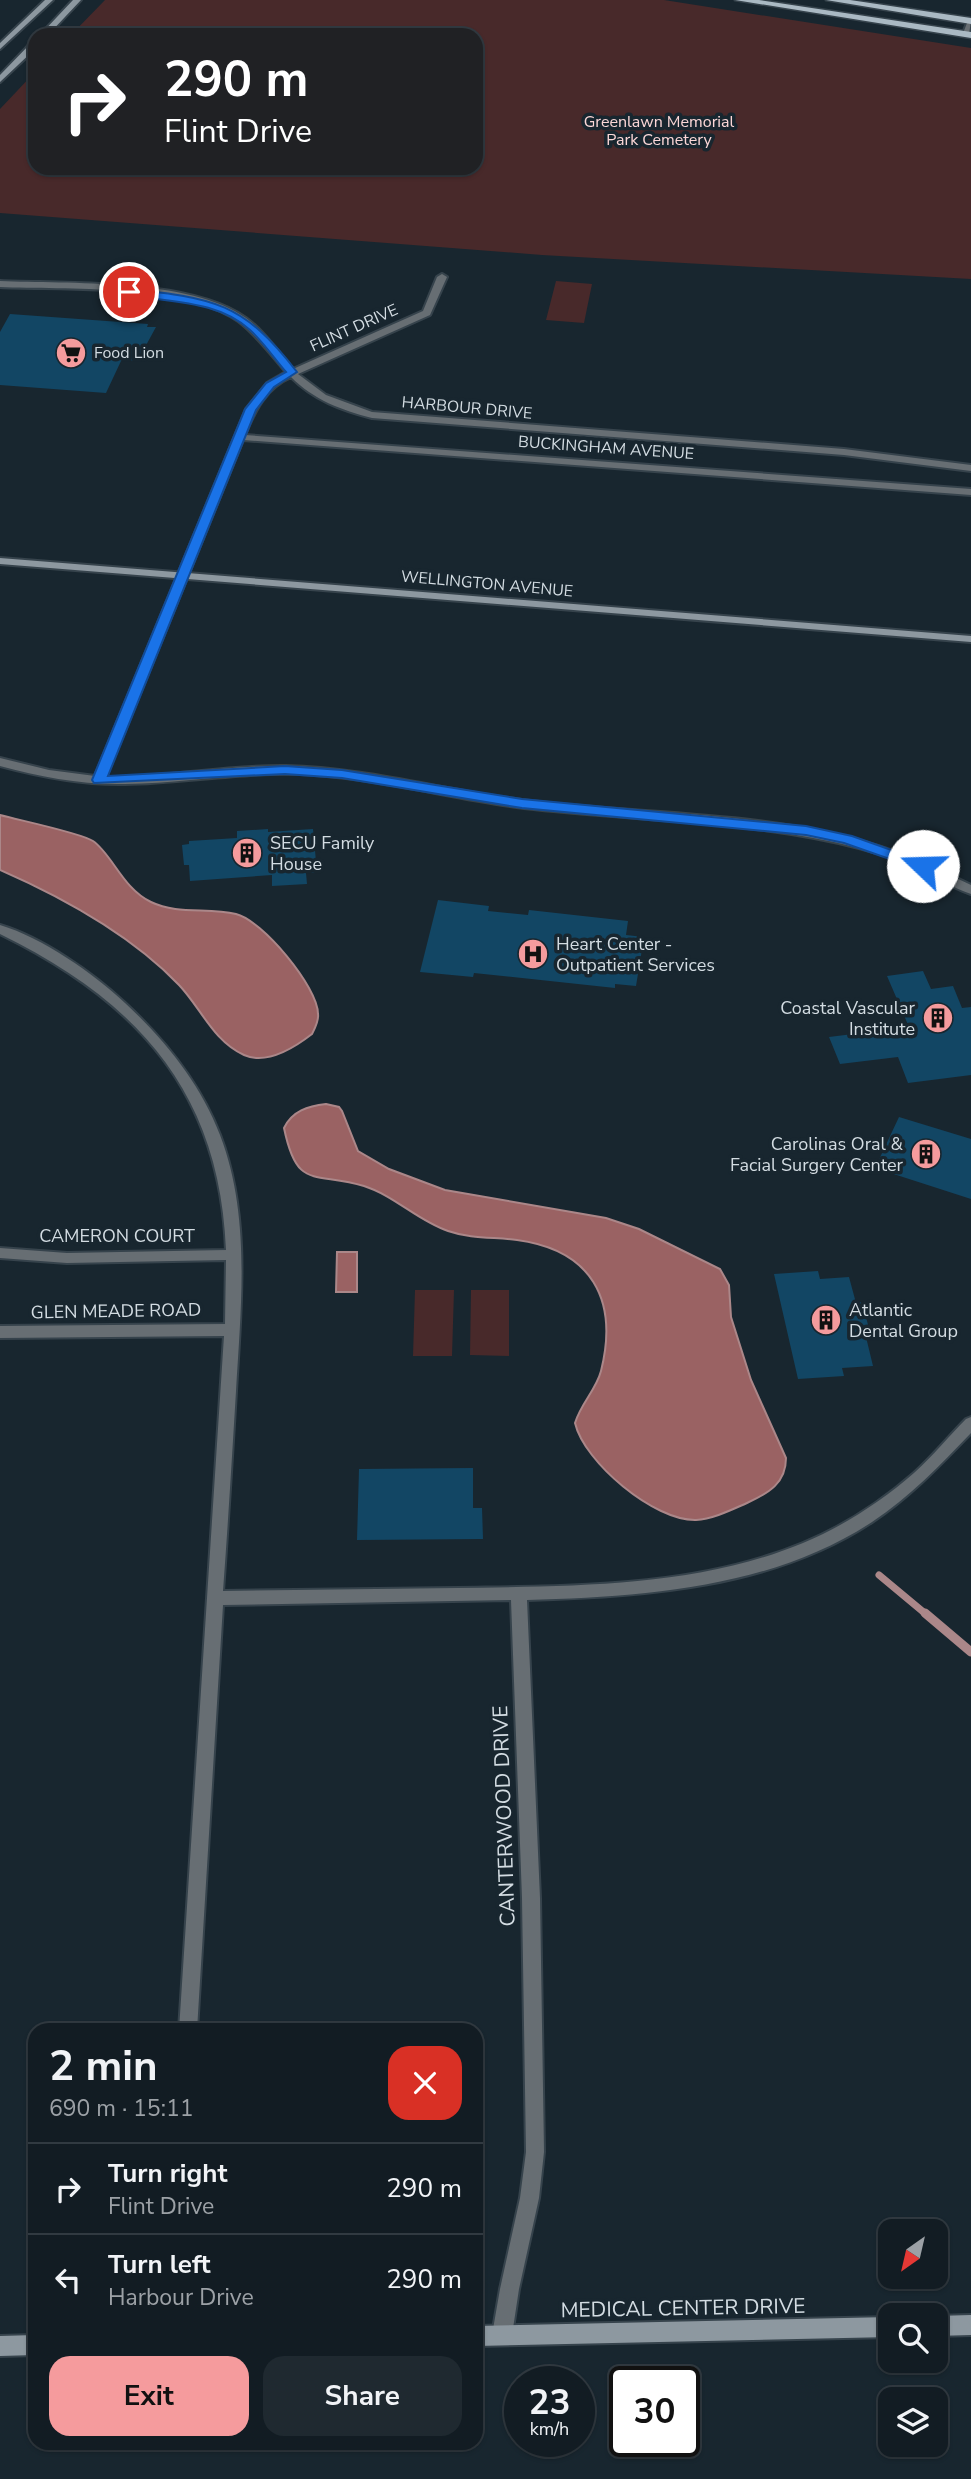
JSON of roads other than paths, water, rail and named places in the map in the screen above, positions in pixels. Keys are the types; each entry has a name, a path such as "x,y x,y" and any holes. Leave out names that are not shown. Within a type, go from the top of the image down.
{"main road":[{"path":"740,0 968,35"},
{"path":"831,0 971,22"}],"street":[{"path":"0,47 49,0"},
{"path":"51,28 77,0"},
{"path":"968,35 971,22"},
{"path":"0,80 28,51"},
{"name":"FLINT DRIVE","path":"99,780 180,576 239,437 260,396 270,385 292,372 427,313 442,277"},
{"name":"HARBOUR DRIVE","path":"0,284 152,293 202,302 233,314 253,327 292,372 326,399 372,415 844,452 971,468"},
{"name":"BUCKINGHAM AVENUE","path":"239,437 971,492"},
{"name":"WELLINGTON AVENUE","path":"0,561 971,639"},
{"path":"0,762 99,780 252,771 315,772 522,803 763,824 847,839 890,853 971,890"},
{"path":"0,929 52,954 106,992 132,1015 173,1063 200,1107 225,1172 235,1255 232,1330 188,2023"},
{"name":"CAMERON COURT","path":"0,1253 67,1258 235,1255"},
{"name":"GLEN MEADE ROAD","path":"0,1332 232,1330"},
{"path":"217,1598 519,1593 653,1588 697,1581 784,1559 860,1522 929,1469 971,1423"},
{"name":"CANTERWOOD DRIVE","path":"502,2335 509,2285 531,2194 535,2152 531,1898 519,1593"},
{"path":"948,2326 971,2326"},
{"name":"MEDICAL CENTER DRIVE","path":"483,2336 878,2327"},
{"path":"0,2346 28,2345"}],"waterway":[{"path":"879,1575 927,1615"},
{"path":"925,1613 971,1652"}],"place":[{"name":"Food Lion","path":"71,353"},
{"name":"SECU Family House","path":"247,853"},
{"name":"Heart Center - Outpatient Services","path":"533,954"},
{"name":"Coastal Vascular Institute","path":"938,1018"},
{"name":"Carolinas Oral & Facial Surgery Center","path":"926,1154"},
{"name":"Atlantic Dental Group","path":"826,1320"}],"park label":[{"name":"Greenlawn Memorial Park Cemetery","path":"659,131"}]}
